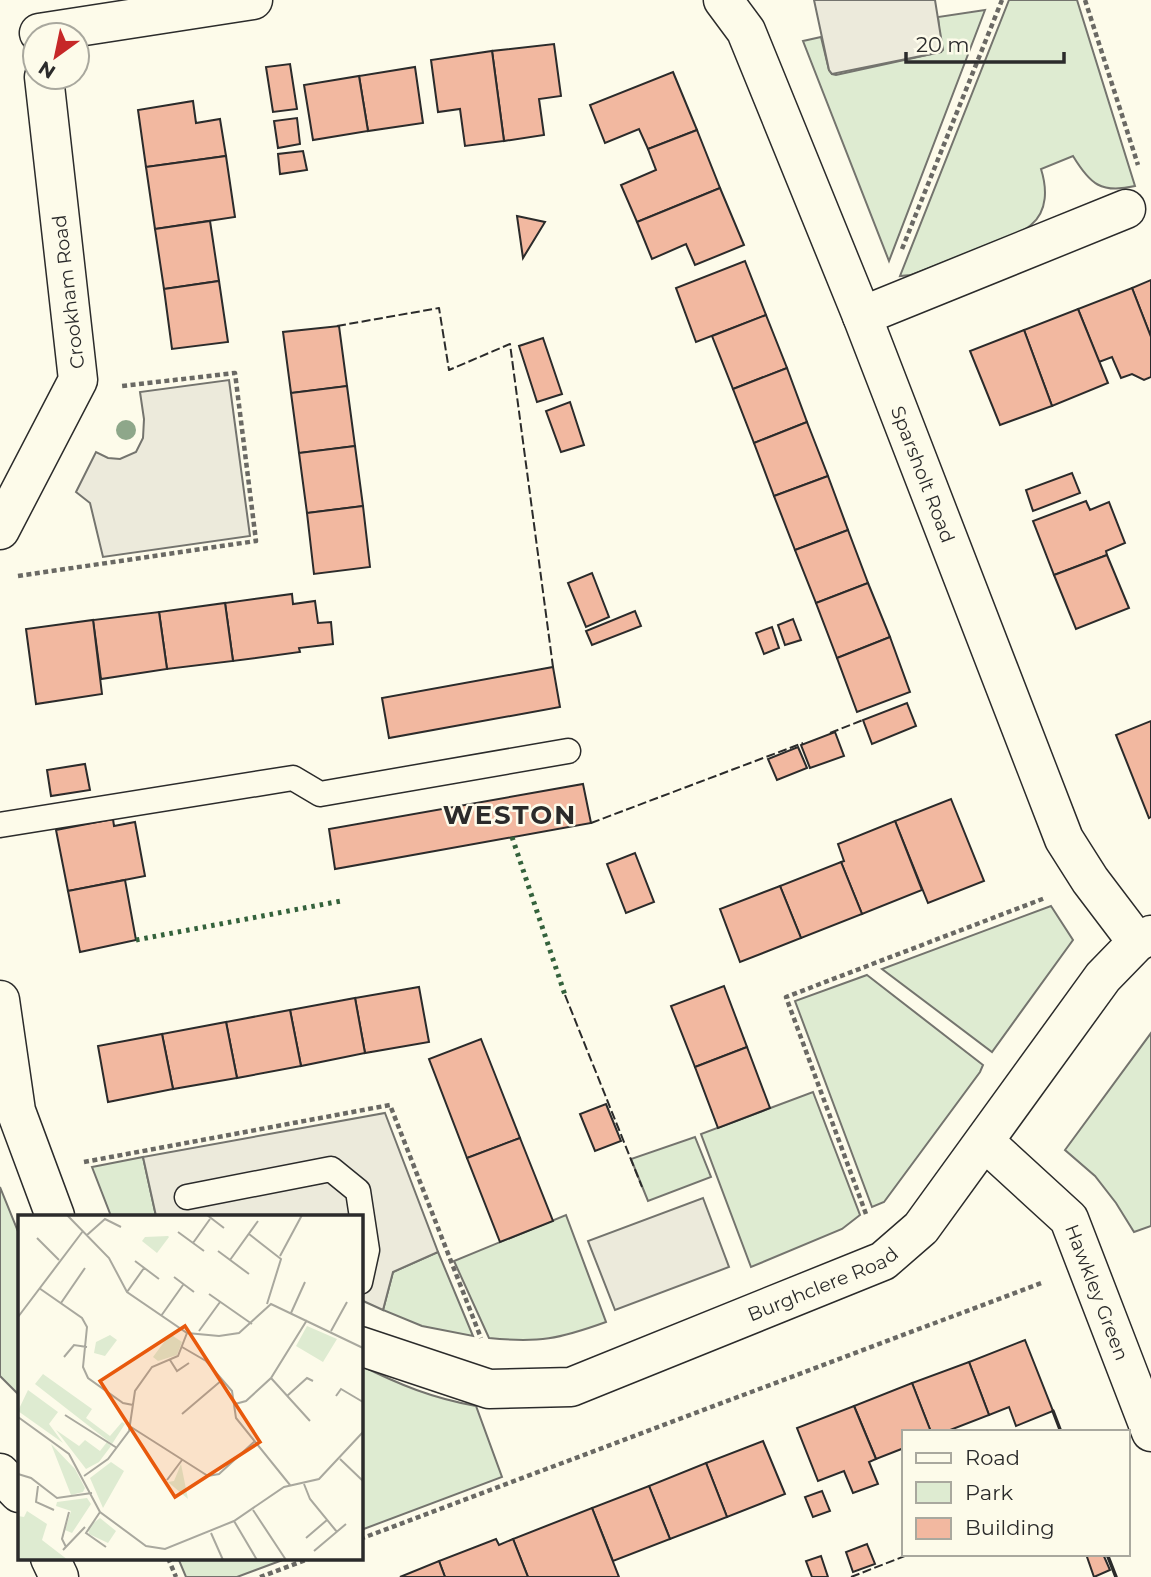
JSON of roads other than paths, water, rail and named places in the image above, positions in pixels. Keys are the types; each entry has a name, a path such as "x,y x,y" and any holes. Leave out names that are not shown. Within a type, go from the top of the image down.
{"street":[{"path":"56,21 253,0"},
{"name":"Sparsholt Road","path":"723,0 746,31 862,316 1064,839 1090,880 1144,938"},
{"name":"Crookham Road","path":"2,522 79,380 46,91"},
{"path":"862,316 1126,209"},
{"name":"Burghclere Road","path":"362,1347 489,1389 571,1387 883,1261 921,1228 1103,977 1144,938"},
{"path":"0,1000 16,1111 55,1215"},
{"name":"Hawkley Green","path":"985,1143 1069,1219 1151,1432"},
{"path":"0,1473 18,1492"},
{"path":"51,1560 59,1577"}],"lane":[{"path":"0,825 293,778 320,794 568,751"},
{"path":"187,1197 331,1169 358,1191 362,1215"},
{"path":"362,1217 367,1250 362,1273"}],"district":[{"name":"WESTON","path":"510,815"}]}
